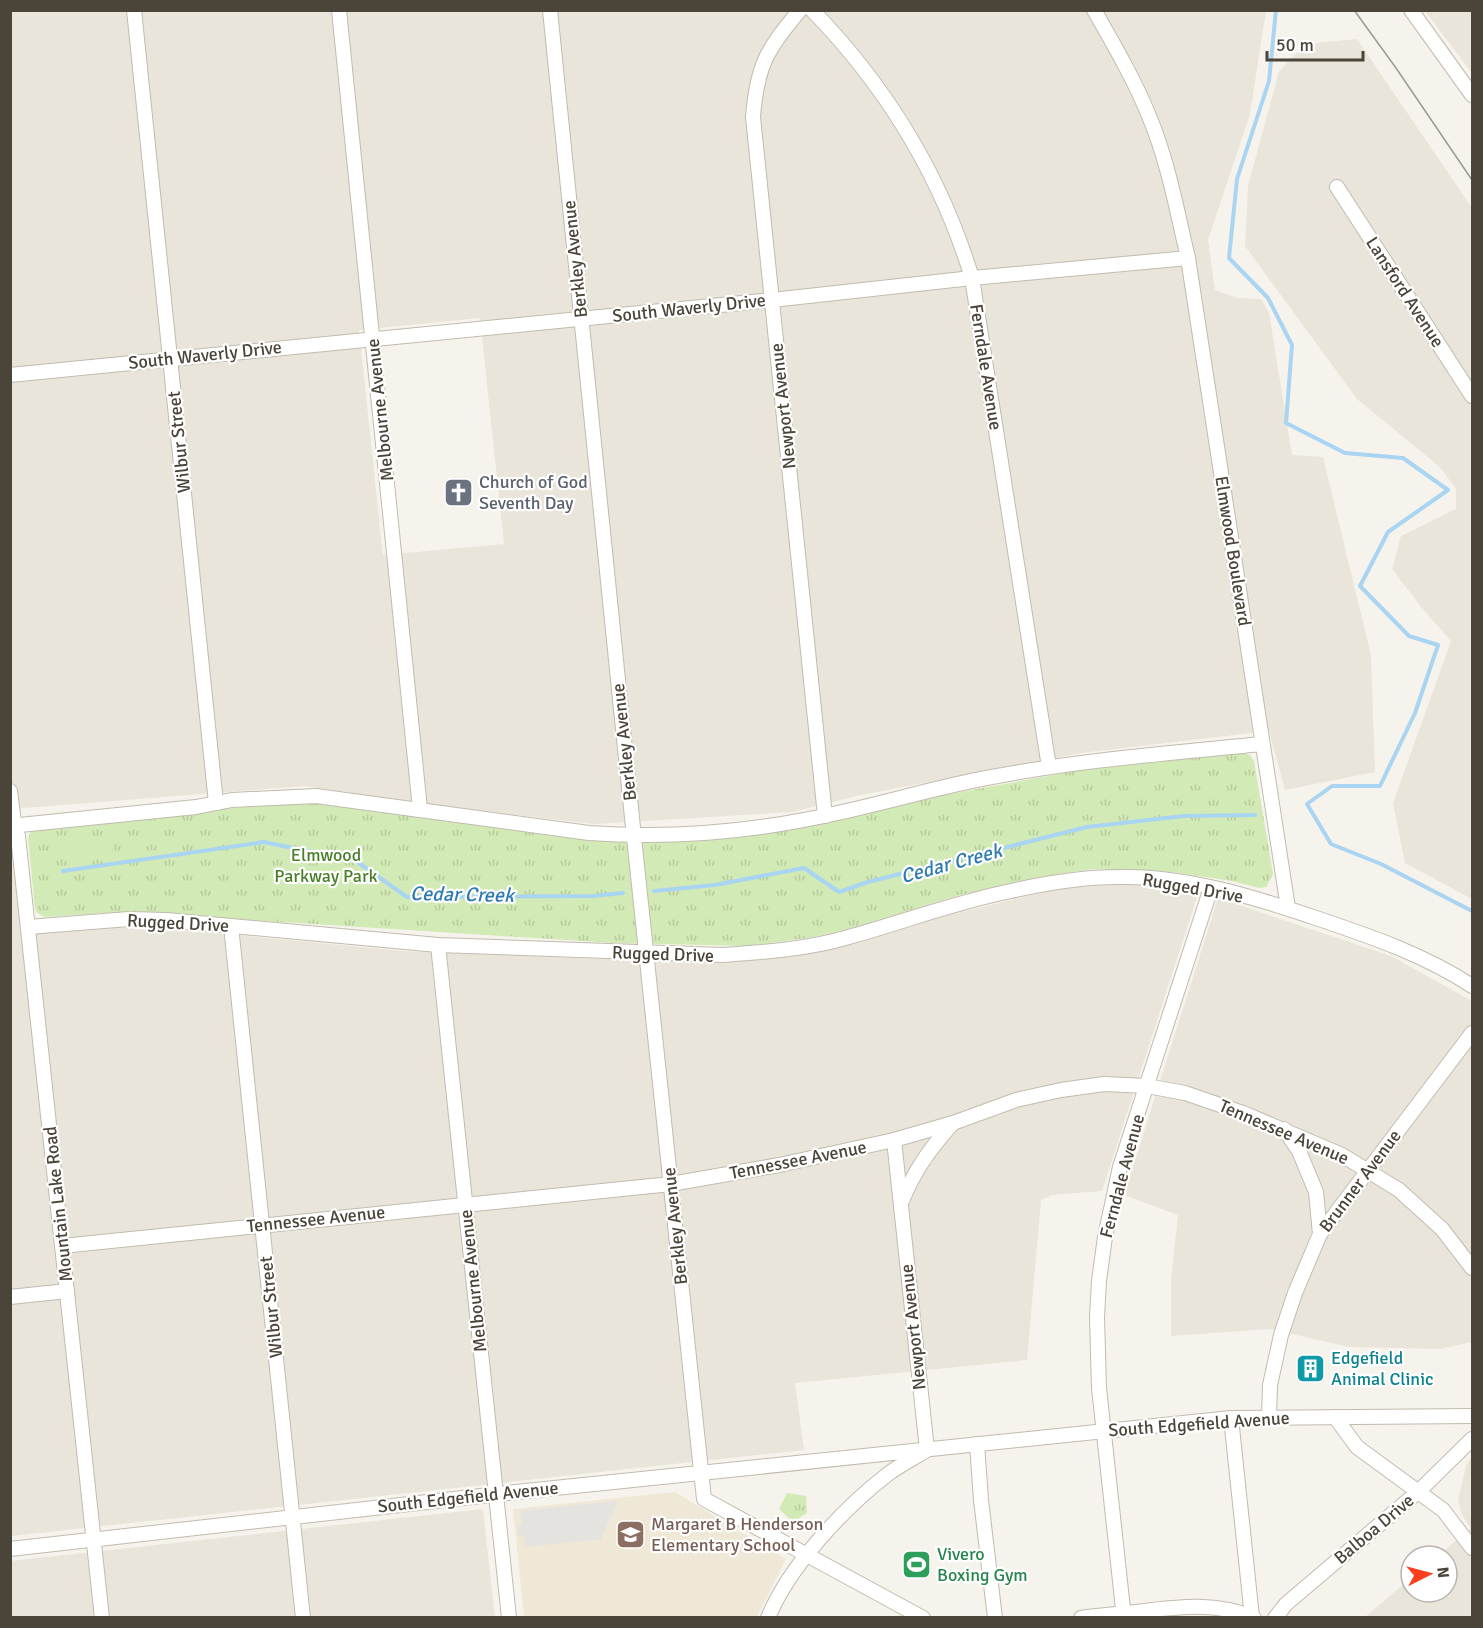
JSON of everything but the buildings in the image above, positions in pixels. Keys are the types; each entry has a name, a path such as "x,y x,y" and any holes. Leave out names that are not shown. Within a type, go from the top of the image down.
{"street":[{"name":"Wilbur Street","path":"134,10 216,802"},
{"name":"Melbourne Avenue","path":"339,10 420,809"},
{"name":"Berkley Avenue","path":"550,10 633,835 701,1474"},
{"name":"Newport Avenue","path":"800,10 779,35 764,60 755,86 753,117 825,816"},
{"name":"Ferndale Avenue","path":"812,10 868,75 893,109 924,159 949,211 972,278 1049,767"},
{"name":"Elmwood Boulevard","path":"1094,10 1129,71 1150,118 1169,181 1188,258 1288,908"},
{"path":"1411,10 1473,95"},
{"name":"Lansford Avenue","path":"1337,187 1473,396"},
{"name":"South Waverly Drive","path":"10,375 1188,258"},
{"path":"13,825 196,807 216,802 316,796 589,833 633,835 731,829 825,816 935,788 1049,767 1262,744"},
{"name":"Mountain Lake Road","path":"10,791 13,825 18,836 102,1617"},
{"name":"Rugged Drive","path":"28,927 129,919 438,945 723,955 812,946 848,938 964,902 1075,880 1131,877 1163,879 1211,888 1288,908"},
{"name":"Ferndale Avenue","path":"1124,1615 1103,1431 1097,1352 1096,1317 1099,1281 1112,1199 1120,1167 1211,888"},
{"path":"1288,908 1384,941 1424,958 1473,986"},
{"name":"Wilbur Street","path":"231,926 303,1617"},
{"name":"Melbourne Avenue","path":"438,945 509,1617"},
{"name":"Brunner Avenue","path":"1269,1417 1270,1385 1281,1335 1295,1293 1320,1234 1367,1169 1473,1033"},
{"name":"Tennessee Avenue","path":"62,1246 671,1184 779,1166 894,1140 953,1123 1016,1100 1104,1084 1147,1086 1185,1093 1284,1129 1342,1155 1399,1190 1442,1229 1473,1268"},
{"name":"Newport Avenue","path":"900,1205 923,1159 953,1123"},
{"path":"1284,1129 1299,1151 1316,1192 1320,1234"},
{"name":"Newport Avenue","path":"894,1140 927,1450"},
{"path":"10,1297 67,1291"},
{"name":"South Edgefield Avenue","path":"10,1549 496,1494 1231,1418 1473,1416"},
{"path":"1335,1417 1357,1447 1443,1510 1473,1548"},
{"path":"1081,1617 1124,1615 1203,1606 1229,1609 1253,1617 1231,1418"},
{"name":"Balboa Drive","path":"1275,1617 1320,1573 1419,1491 1473,1439"},
{"path":"977,1444 981,1500 995,1617"},
{"name":"South Edgefield Avenue","path":"807,1554 849,1509 889,1473 927,1450"},
{"path":"701,1474 704,1499 923,1617"},
{"path":"768,1617 807,1554"}],"shaded area":[{"path":"11,11 1266,11 1250,114 1208,240 1215,290 1237,298 1261,299 1269,313 1292,455 1323,457 1371,655 1375,772 1285,790 1269,731 1081,753 861,795 792,812 594,824 410,802 305,786 11,809","holes":["480,318 504,544 383,555 359,330"]},
{"path":"1425,11 1472,11 1472,73"},
{"path":"1357,39 1472,208 1472,899 1405,863 1393,803 1451,641 1392,569 1401,536 1456,509 1456,489 1440,467 1357,399 1245,246 1248,186 1279,71 1306,44"},
{"path":"10,842 13,843 21,933 102,927 196,931 402,951 599,959 754,959 839,948 950,915 1060,888 1135,884 1198,894 1102,1191 1052,1195 1041,1200 1027,1360 795,1383 804,1450 11,1536"},
{"path":"1218,898 1391,956 1472,1001 1472,1342 1440,1349 1349,1347 1270,1329 1171,1336 1171,1279 1178,1215 1124,1195"},
{"path":"1472,1458 1472,1617 1364,1618 1399,1588 1399,1604 1459,1604 1459,1544 1452,1544 1471,1528 1462,1515 1458,1500 1467,1463"},
{"name":"Margaret B Henderson Elementary School","path":"675,1492 786,1559 757,1617 524,1617 513,1509"},
{"path":"618,1501 601,1539 525,1547 524,1536 518,1537 517,1526 522,1525 520,1511"},
{"path":"483,1509 495,1617 11,1617 10,1561"}],"green space":[{"name":"Elmwood Parkway Park","path":"1243,753 1250,755 1254,761 1273,874 1266,887 1259,888 1232,881 1172,872 1095,869 959,895 853,928 814,937 747,946 614,943 122,912 45,917 37,913 35,909 28,837 32,830 261,805 318,804 411,813 559,837 602,841 725,837 792,830 938,796 1098,767"},
{"path":"108,835 114,852 78,863 72,847"},
{"path":"787,1493 806,1496 807,1513 793,1522 779,1509"}],"waterway":[{"path":"1276,10 1269,81 1237,179 1229,258 1268,298 1292,345 1286,423 1345,453 1403,458 1448,490 1388,532 1360,586 1409,636 1438,645 1415,713 1380,786 1332,786 1307,804 1331,844 1381,864 1472,911"},
{"name":"Cedar Creek","path":"654,891 715,885 804,868 839,892 868,882 1087,827 1184,816 1255,815"},
{"name":"Cedar Creek","path":"63,871 264,842 356,861 407,897 593,896 623,893"}],"tram line":[{"path":"1354,10 1472,180"}],"place":[{"name":"Church of God Seventh Day","path":"458,492"},
{"name":"Edgefield Animal Clinic","path":"1310,1368"},
{"name":"Margaret B Henderson Elementary School","path":"630,1534"},
{"name":"Vivero Boxing Gym","path":"916,1564"}]}
